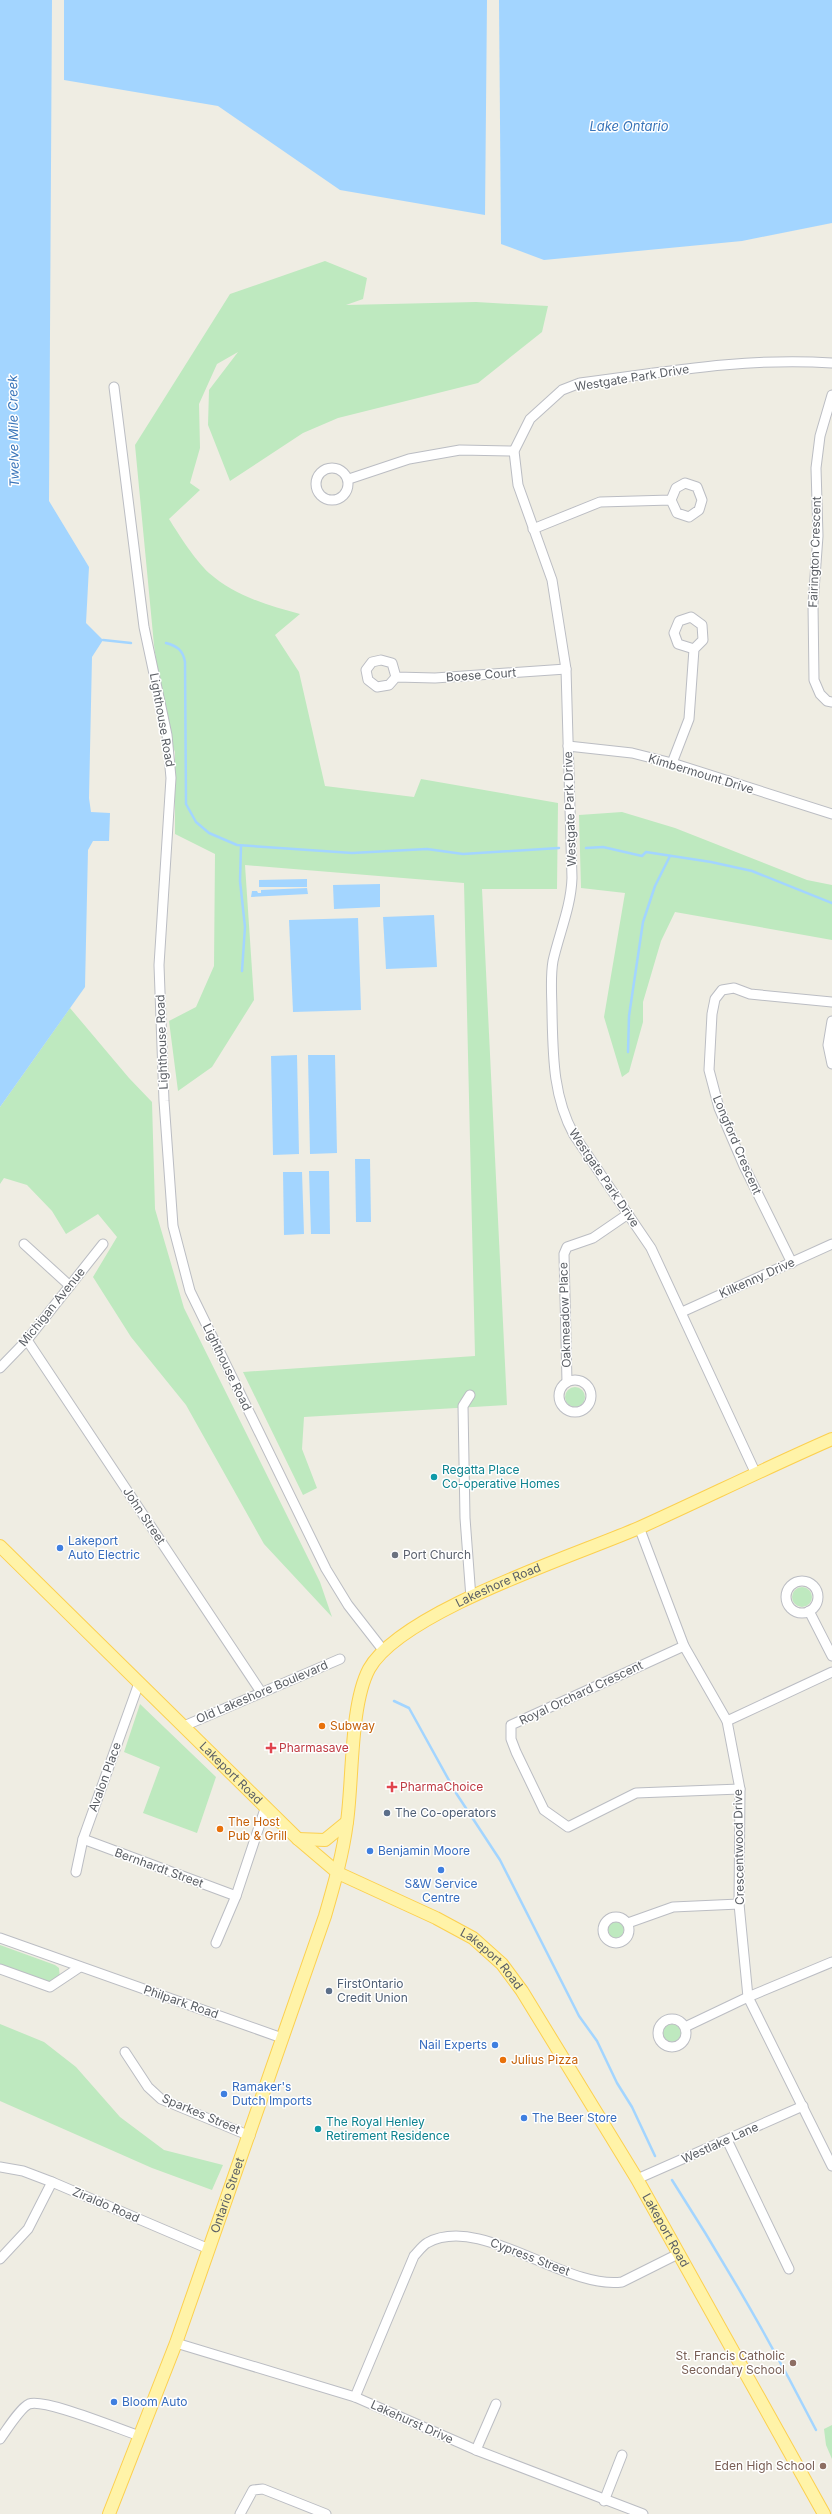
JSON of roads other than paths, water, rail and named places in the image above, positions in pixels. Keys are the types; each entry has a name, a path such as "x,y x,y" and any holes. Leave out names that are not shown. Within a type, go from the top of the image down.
{"main road":[{"name":"Lakeshore Road","path":"338,1873 347,1822 360,1692 370,1668 383,1650 422,1621 471,1598 639,1528 832,1439"},
{"name":"Lakeport Road","path":"0,1546 298,1839 338,1873 458,1929 476,1941 499,1961 522,1990 637,2179 824,2514"},
{"path":"298,1839 325,1840 347,1822"},
{"name":"Ontario Street","path":"109,2514 176,2343 250,2136 282,2038 325,1916 338,1873"}],"street":[{"name":"Westgate Park Drive","path":"756,1474 651,1248 568,1123 556,1086 553,1066 551,982 553,964 572,891 566,669 552,580 518,485 514,451 530,419 562,390 580,383 743,362 802,361 832,363"},
{"name":"Lighthouse Road","path":"114,387 144,627 170,756 171,778 159,965 164,1100 173,1226 190,1291 326,1569 348,1605 383,1650"},
{"name":"Fairington Crescent","path":"832,395 820,436 816,468 818,536 813,604 814,680 820,694 828,701 832,702"},
{"path":"349,479 409,459 460,450 514,451"},
{"path":"533,529 600,502 672,500"},
{"path":"672,763 689,719 694,650"},
{"name":"Boese Court","path":"396,677 435,678 566,669"},
{"name":"Kimbermount Drive","path":"568,746 632,753 672,763 832,814"},
{"name":"Longford Crescent","path":"792,1263 744,1166 719,1108 709,1070 712,1014 715,999 722,990 734,988 750,994 832,1002"},
{"path":"832,1021 828,1045 832,1064"},
{"name":"Oakmeadow Place","path":"567,1382 564,1254 567,1247 592,1238 628,1214"},
{"path":"24,1244 70,1286"},
{"name":"Michigan Avenue","path":"0,1368 27,1340 103,1244"},
{"name":"Kilkenny Drive","path":"682,1312 832,1244"},
{"name":"John Street","path":"27,1340 261,1692"},
{"path":"470,1395 463,1406 466,1518 471,1598"},
{"name":"Crescentwood Drive","path":"639,1528 684,1646 727,1720 740,1789 739,1904 748,1997 832,2166"},
{"path":"809,1611 832,1656"},
{"name":"Royal Orchard Crescent","path":"684,1646 511,1725 511,1739 516,1752 544,1810 568,1827 636,1793 740,1789"},
{"name":"Old Lakeshore Boulevard","path":"184,1726 340,1659"},
{"path":"727,1720 832,1672"},
{"name":"Avalon Place","path":"76,1872 82,1839 139,1683"},
{"path":"216,1943 236,1896 266,1806"},
{"name":"Bernhardt Street","path":"82,1839 236,1896"},
{"path":"628,1923 673,1907 739,1904"},
{"name":"Philpark Road","path":"0,1938 282,2038"},
{"path":"685,2027 748,1997 832,1962"},
{"path":"0,1970 50,1986 80,1967"},
{"name":"Sparkes Street","path":"125,2052 148,2087 161,2099 250,2136"},
{"name":"Westlake Lane","path":"637,2179 803,2106"},
{"path":"727,2140 789,2269"},
{"name":"Ziraldo Road","path":"0,2167 23,2171 52,2182 209,2249"},
{"path":"0,2259 28,2229 52,2182"},
{"name":"Cypress Street","path":"355,2397 414,2256 426,2243 447,2237 484,2239 586,2278 615,2283 622,2282 678,2254"},
{"name":"Lakehurst Drive","path":"176,2343 355,2397 476,2450 604,2501 643,2514"},
{"path":"0,2439 24,2407 30,2404 51,2405 140,2436"},
{"path":"476,2450 496,2404"},
{"path":"604,2501 622,2455"},
{"path":"240,2514 253,2490 263,2489 326,2514"}],"water":[{"name":"Twelve Mile Creek","path":"0,0 52,0 49,501 89,567 86,623 103,640 92,657 89,798 91,812 110,813 109,841 93,841 88,850 85,987 0,1107"},
{"path":"64,0 487,0 485,215 340,190 218,106 64,80"},
{"name":"Lake Ontario","path":"499,0 832,0 832,223 742,241 544,260 501,244"},
{"path":"307,879 307,887 259,887 259,880"},
{"path":"380,884 380,907 334,909 333,885"},
{"path":"307,888 308,894 251,897 252,891 261,893 261,890"},
{"path":"434,915 437,967 386,969 383,917"},
{"path":"358,918 361,1010 293,1012 289,920"},
{"path":"297,1055 299,1154 273,1155 271,1056"},
{"path":"308,1055 335,1055 337,1153 310,1154"},
{"path":"355,1159 370,1159 371,1222 356,1222"},
{"path":"309,1171 329,1171 330,1234 311,1234"},
{"path":"283,1172 302,1172 304,1234 284,1235"}],"waterway":[{"path":"103,640 131,643"},
{"path":"166,643 179,649 183,654 185,662 186,804 196,822 209,833 237,845 352,853 427,849 463,854 559,848"},
{"path":"241,846 240,881 245,927 242,971"},
{"path":"586,848 603,847 642,856 646,852 711,862 752,871 832,903"},
{"path":"628,1052 629,1016 643,922 655,886 670,856"},
{"path":"394,1701 409,1708 456,1793 500,1860 579,2016 597,2041 617,2083 632,2107 655,2156"},
{"path":"672,2180 747,2303 816,2430"}],"place":[{"name":"Regatta Place Co-operative Homes","path":"434,1477"},
{"name":"Lakeport Auto Electric","path":"60,1548"},
{"name":"Port Church","path":"395,1555"},
{"name":"Subway","path":"322,1726"},
{"name":"Pharmasave","path":"271,1748"},
{"name":"PharmaChoice","path":"392,1787"},
{"name":"The Co-operators","path":"387,1813"},
{"name":"The Host Pub & Grill","path":"220,1829"},
{"name":"Benjamin Moore","path":"370,1851"},
{"name":"S&W Service Centre","path":"441,1870"},
{"name":"FirstOntario Credit Union","path":"329,1991"},
{"name":"Nail Experts","path":"495,2045"},
{"name":"Julius Pizza","path":"503,2060"},
{"name":"Ramaker's Dutch Imports","path":"224,2094"},
{"name":"The Beer Store","path":"524,2118"},
{"name":"The Royal Henley Retirement Residence","path":"318,2129"},
{"name":"St. Francis Catholic Secondary School","path":"793,2363"},
{"name":"Bloom Auto","path":"114,2402"},
{"name":"Eden High School","path":"823,2466"}]}
